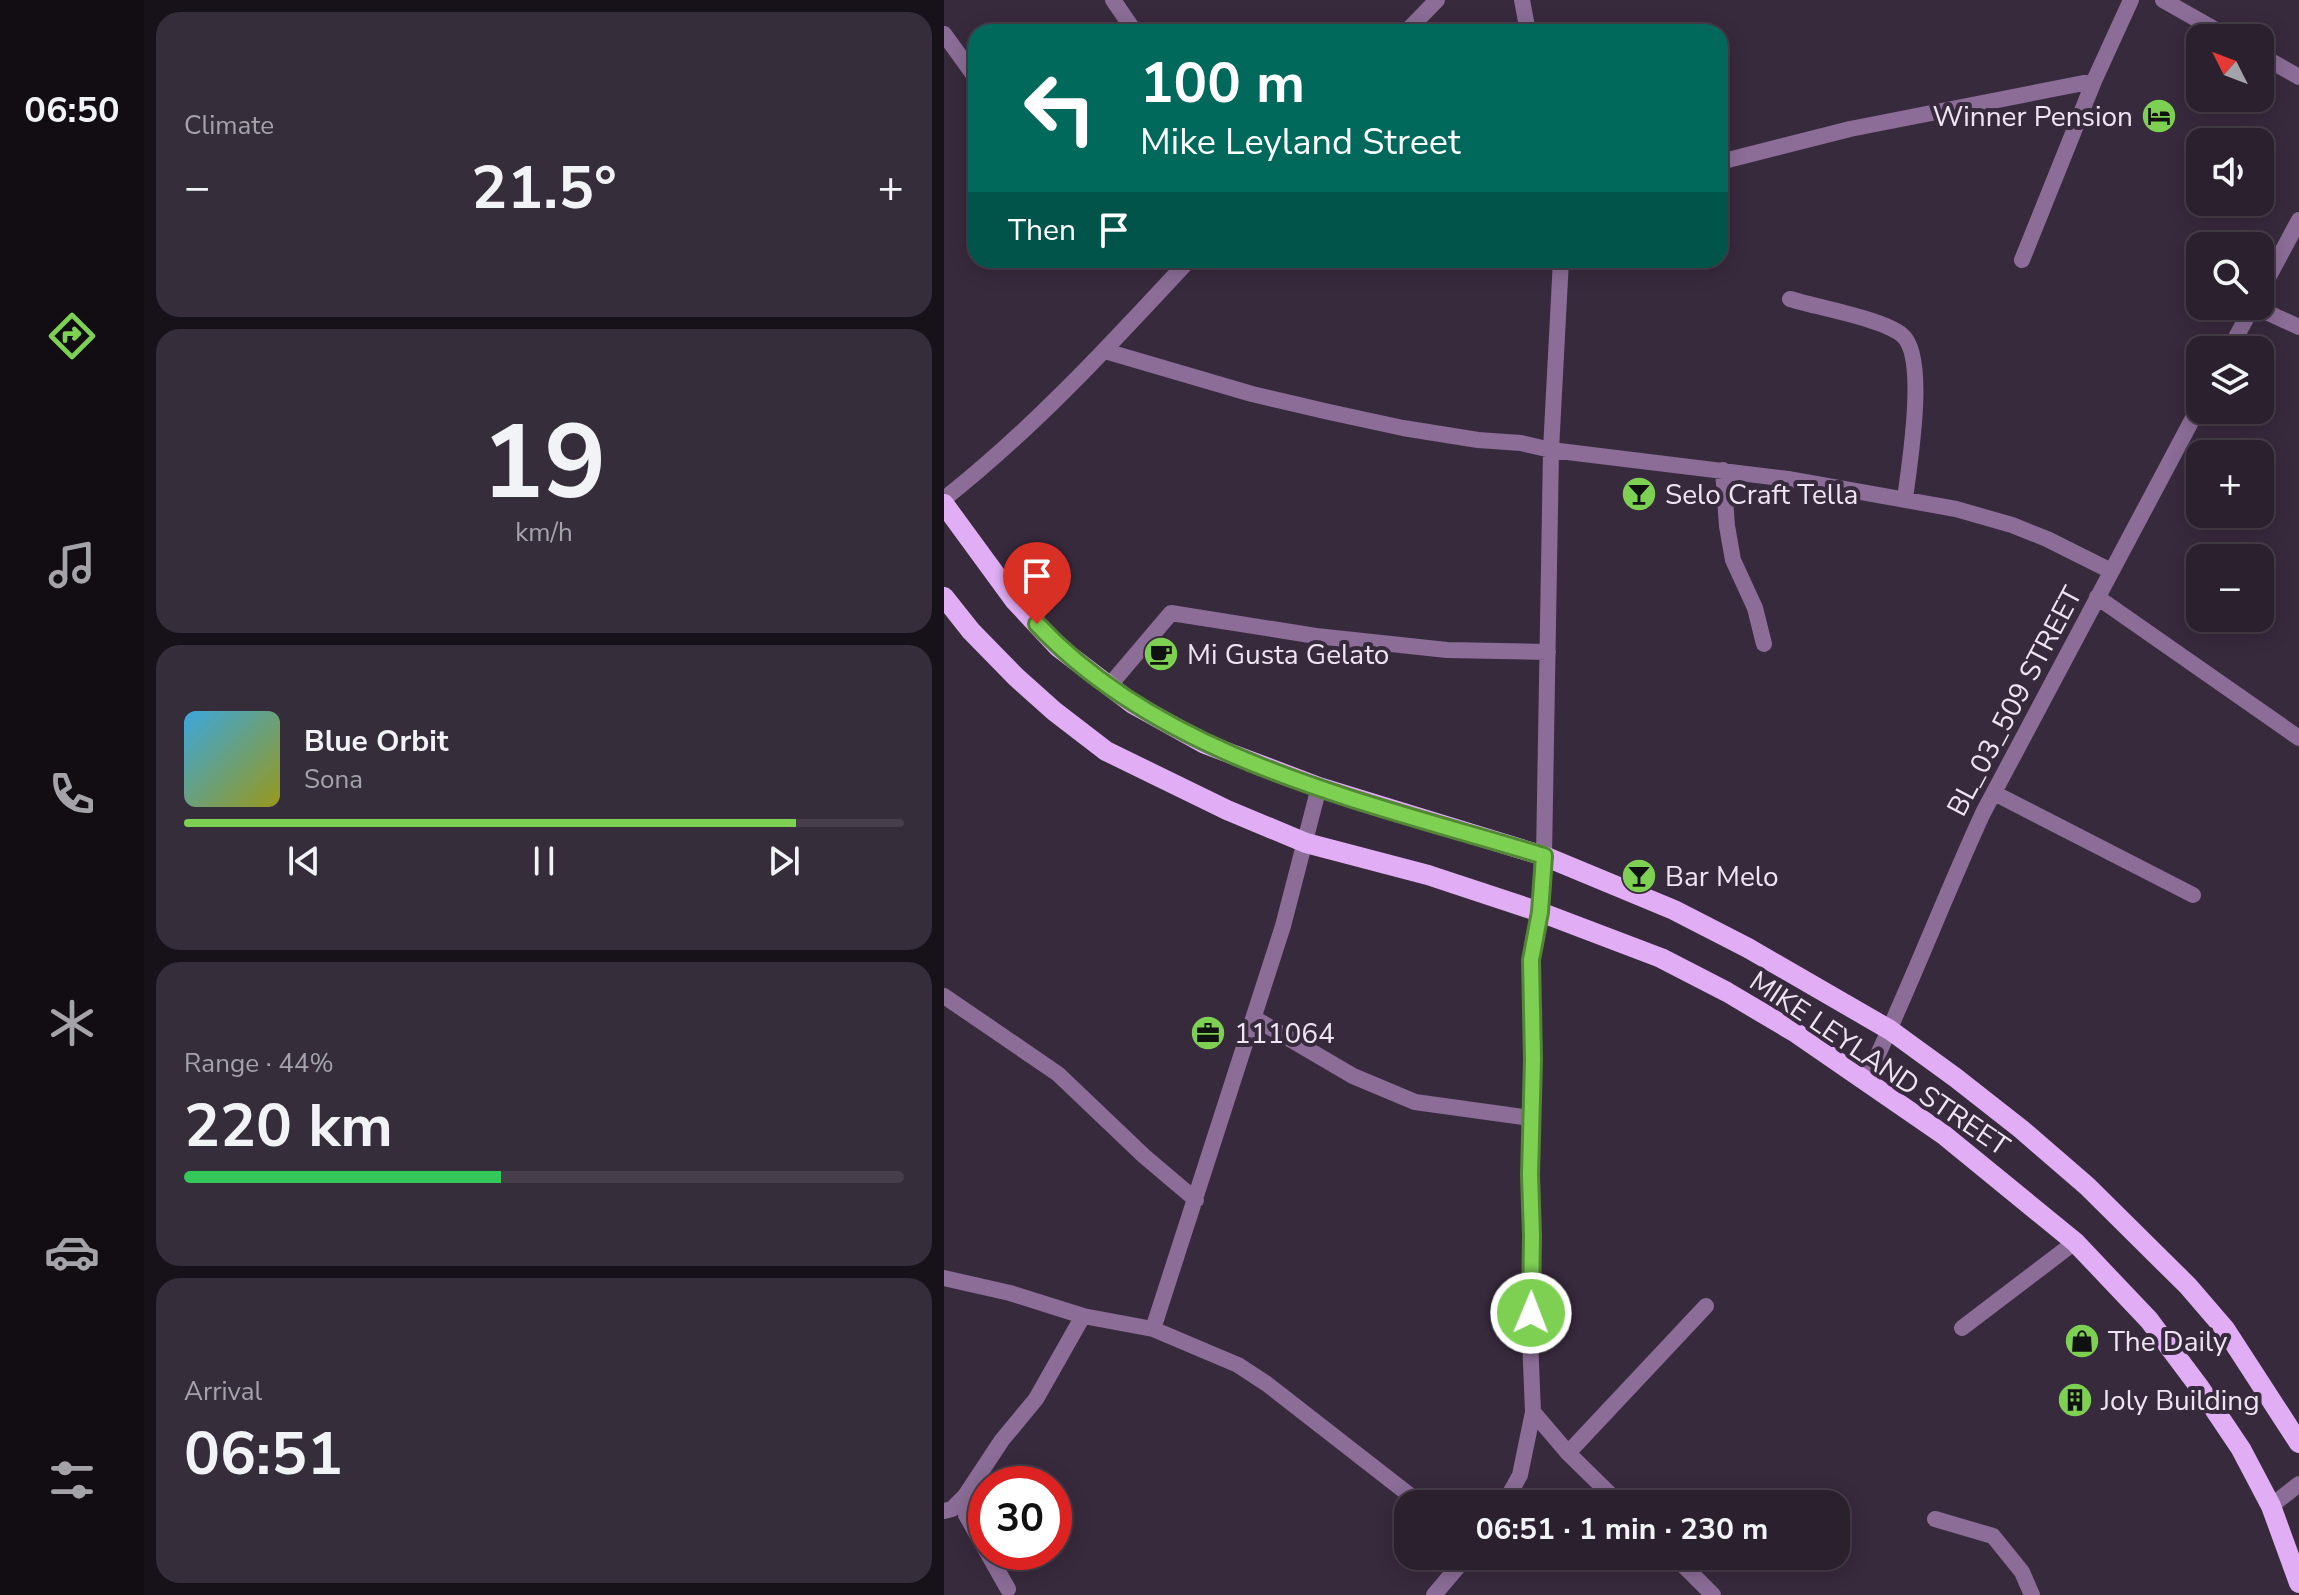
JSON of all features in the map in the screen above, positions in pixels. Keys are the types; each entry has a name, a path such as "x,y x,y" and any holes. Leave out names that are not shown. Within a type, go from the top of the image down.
{"main road":[{"name":"MIKE LEYLAND STREET","path":"944,501 1015,601 1058,647 1133,704 1205,744 1319,787 1544,856 1674,910 1748,948 1890,1030 2021,1129 2087,1186 2188,1286 2225,1329 2299,1443"},
{"name":"MIKE LEYLAND STREET","path":"944,597 971,631 1016,677 1106,751 1227,810 1306,843 1428,875 1540,912 1661,958 1796,1033 1944,1135 2075,1242 2149,1320 2241,1449 2271,1506 2299,1583"}],"street":[{"path":"1113,0 1130,24"},
{"path":"1414,24 1437,0"},
{"path":"1522,0 1526,24"},
{"path":"2022,260 2094,81 2131,0"},
{"path":"2163,0 2205,24"},
{"path":"944,34 968,67"},
{"path":"2274,63 2299,77"},
{"path":"1728,160 1850,129 2094,81"},
{"path":"2274,267 2299,220"},
{"path":"944,501 989,463 1105,351 1182,268"},
{"path":"1512,1490 1520,1475 1533,1412 1530,1339 1531,960 1540,912 1544,856 1551,450 1561,268"},
{"path":"1790,299 1885,325 1904,336 1913,355 1916,386 1905,499"},
{"path":"2274,316 2299,327"},
{"path":"1105,351 1252,394 1403,428 1788,479 1956,509 2012,525 2111,571"},
{"name":"BL_03_509 STREET","path":"1866,1080 1958,866 1994,793 2190,424"},
{"path":"1723,470 1733,560 1755,608 1764,644"},
{"path":"2097,597 2299,738"},
{"path":"1109,686 1171,613 1316,636 1447,650 1548,652"},
{"path":"1153,1329 1283,926 1319,787"},
{"path":"1994,793 2193,895"},
{"path":"944,996 1058,1074 1144,1156 1196,1200"},
{"path":"1254,1018 1353,1076 1415,1102 1531,1118"},
{"path":"1962,1328 2075,1242"},
{"path":"944,1278 1010,1293 1083,1316 1153,1329 1200,1347 1267,1384 1403,1490"},
{"path":"1568,1453 1706,1306"},
{"path":"944,1511 952,1509 965,1496 1002,1440 1036,1399 1083,1316"},
{"path":"1533,1412 1606,1490"},
{"path":"2271,1506 2299,1484"},
{"path":"965,1496 966,1515 1008,1589"},
{"path":"1935,1519 1993,1536 2022,1572 2032,1595"},
{"path":"1434,1595 1455,1570"},
{"path":"1688,1570 1713,1595"}],"place":[{"name":"Winner Pension","path":"2159,116"},
{"name":"Selo Craft Tella","path":"1639,494"},
{"name":"Mi Gusta Gelato","path":"1161,654"},
{"name":"Bar Melo","path":"1639,876"},
{"name":"111064","path":"1208,1033"},
{"name":"The Daily","path":"2082,1341"},
{"name":"Joly Building","path":"2075,1400"}],"route":[{"path":"1037,624 1058,647 1133,704 1205,744 1319,787 1544,856 1540,912 1531,960 1531,1313"}]}
